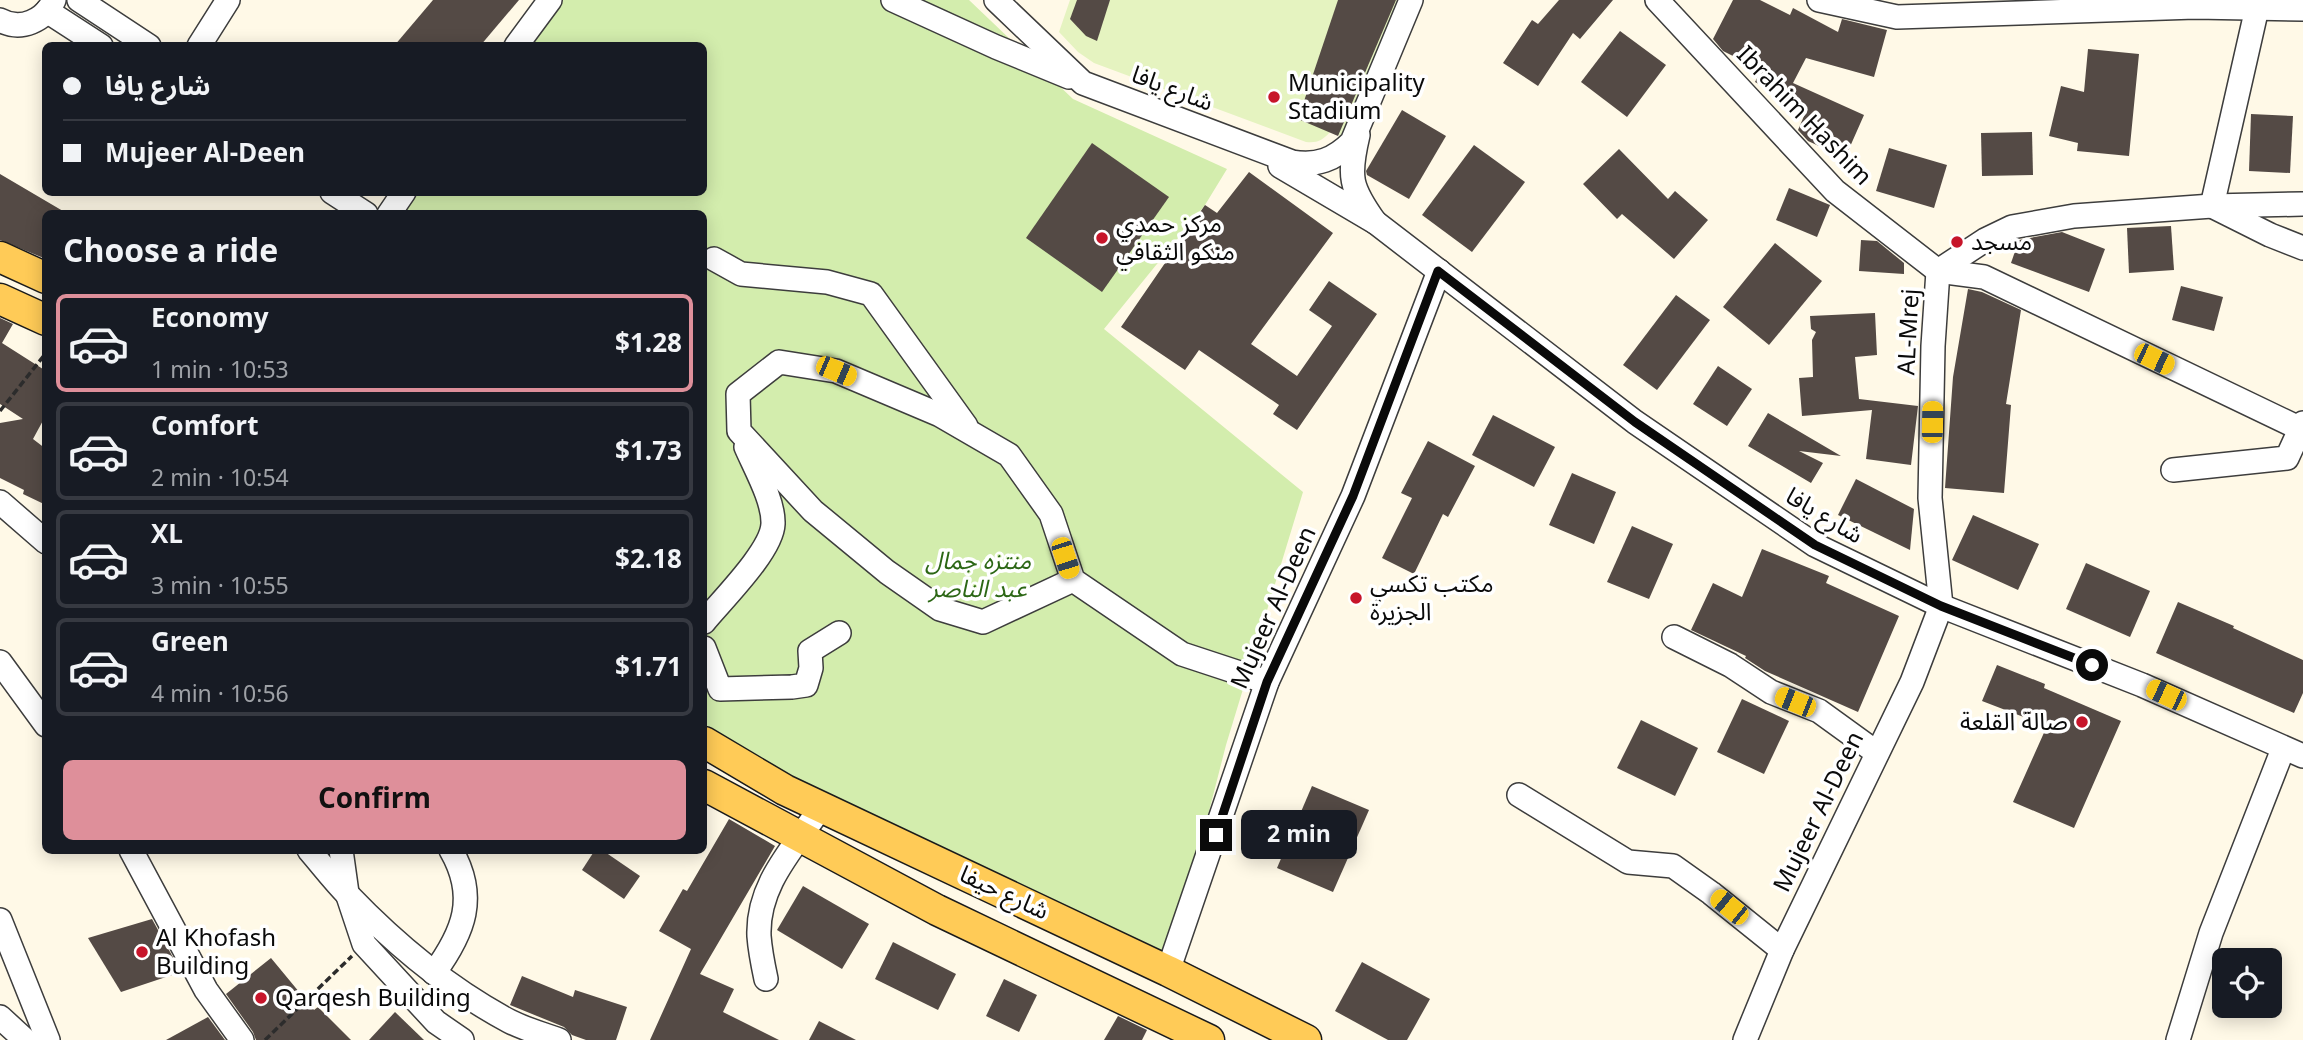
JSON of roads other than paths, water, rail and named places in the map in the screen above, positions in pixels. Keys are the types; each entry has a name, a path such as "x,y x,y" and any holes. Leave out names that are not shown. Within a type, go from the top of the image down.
{"main road":[{"path":"0,257 42,276"},
{"path":"0,299 42,318"},
{"name":"شارع حيفا","path":"707,744 760,777 1168,971 1306,1040"},
{"name":"شارع حيفا","path":"707,787 937,910 1209,1040"}],"street":[{"path":"79,0 143,42"},
{"path":"202,42 228,0"},
{"path":"519,42 550,0"},
{"path":"892,0 1083,83"},
{"name":"شارع يافا","path":"996,0 1083,83 1292,162 1308,165 1325,162 1340,154 1356,134"},
{"path":"1375,222 1357,197 1353,183 1356,134 1412,0"},
{"name":"Ibrahim Hashim","path":"1657,0 1835,191 1938,271"},
{"path":"1819,0 1897,17 2195,4 2303,9"},
{"path":"0,20 17,25 30,23 51,6 96,42"},
{"path":"2257,8 2212,206 2303,248"},
{"path":"1245,144 1375,222"},
{"path":"338,196 360,210"},
{"name":"AL-Mrej","path":"1941,606 1930,498 1933,346 1938,271 2012,226 2074,216 2212,206 2303,204"},
{"name":"شارع يافا","path":"1375,222 1635,422 1815,545 1941,606 2143,684 2293,752"},
{"path":"714,259 741,274 827,282 871,294 972,434"},
{"name":"Mujeer Al-Deen","path":"1168,971 1267,682 1353,496 1438,271"},
{"path":"1938,271 1984,277 2302,427 2287,458 2173,470"},
{"path":"707,618 760,555 773,525 767,497 739,431 737,394 779,362 836,371 940,415 1009,455 1051,514 1073,580 1182,654 1267,682"},
{"path":"739,431 813,510 887,572 940,610 983,622 1073,580"},
{"path":"0,502 42,539"},
{"name":"Mujeer Al-Deen","path":"1745,1040 1782,950 1912,681 1941,606"},
{"path":"707,656 720,689 806,685 811,668 810,651 839,633"},
{"path":"1674,637 1730,665 1771,692 1819,711 1877,753"},
{"path":"0,662 42,720"},
{"path":"2178,1040 2211,933 2293,752"},
{"path":"1519,795 1628,862 1673,866 1782,950"},
{"path":"766,979 759,935 763,897 772,875 821,807"},
{"path":"133,854 206,990 242,1040"},
{"path":"321,854 347,893 386,932 434,972 468,998 512,1023 559,1040"},
{"path":"342,854 347,893 364,944 436,1022 462,1040"},
{"path":"434,972 451,950 464,915 465,881 453,854"},
{"path":"0,920 48,1040"},
{"path":"0,1017 25,1040"}],"place":[{"name":"Municipality Stadium","path":"1274,97"},
{"name":"مركز حمدي منكو الثقافي","path":"1102,238"},
{"name":"مسجد","path":"1957,242"},
{"name":"مكتب تكسي الجزيرة","path":"1356,598"},
{"name":"صالة القلعة","path":"2082,722"},
{"name":"Al Khofash Building","path":"142,952"},
{"name":"Qarqesh Building","path":"261,998"}],"park label":[{"name":"منتزه جمال عبد الناصر","path":"978,575"}]}
